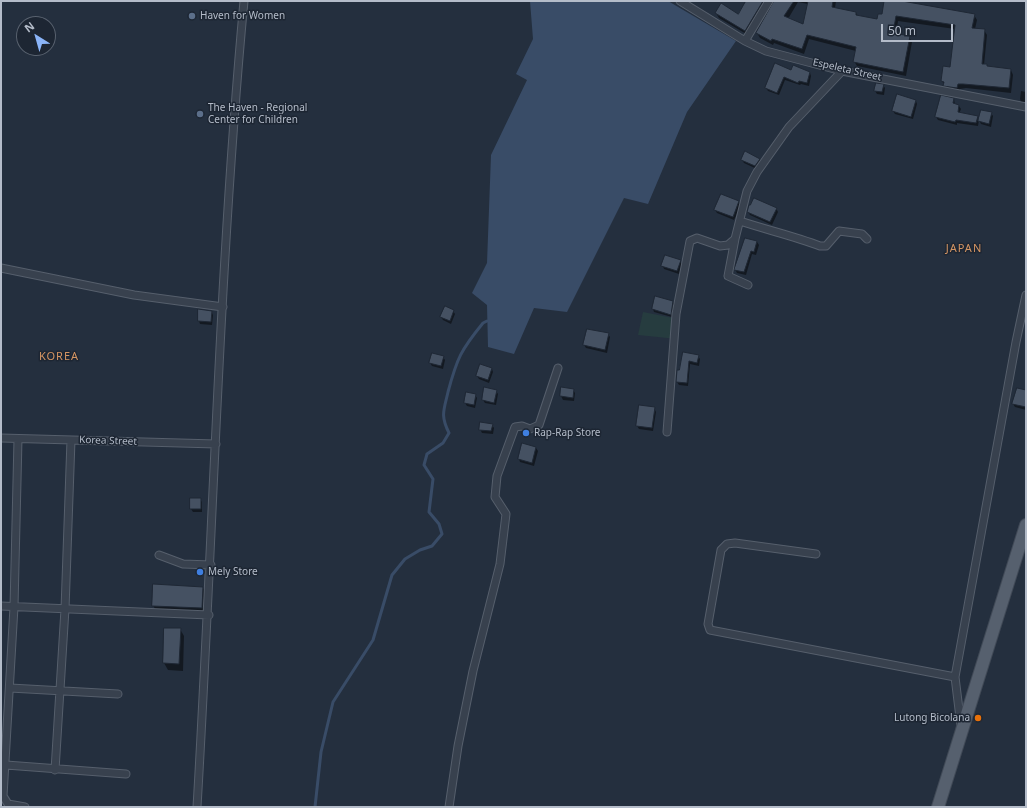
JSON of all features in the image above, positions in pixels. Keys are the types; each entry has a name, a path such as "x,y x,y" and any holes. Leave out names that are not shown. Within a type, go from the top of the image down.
{"main road":[{"path":"938,807 1026,525"}],"street":[{"path":"197,807 209,615 216,444 233,117 244,1"},
{"name":"Espeleta Street","path":"680,1 745,41 766,51 842,71 1026,107"},
{"path":"745,41 769,1"},
{"path":"748,285 728,276 735,239 747,191 757,172 789,127 842,71"},
{"path":"740,222 766,230 783,233 820,246 826,246 839,231 862,234 866,239"},
{"path":"667,432 676,314 690,241 697,238 720,246 728,245 735,239"},
{"path":"1,268 134,295 224,307"},
{"path":"961,732 956,677 1016,342 1026,295"},
{"path":"449,807 458,746 473,671 500,564 506,514 495,497 497,476 513,430 518,426 530,429 539,425 558,368"},
{"name":"Korea Street","path":"1,438 216,444"},
{"path":"18,439 14,607 3,796 5,801 14,806 25,807"},
{"path":"55,770 65,609 71,440"},
{"path":"816,554 735,543 730,543 723,547 721,550 708,624 710,630 956,677"},
{"path":"159,555 182,564 211,565"},
{"path":"1,606 209,615"},
{"path":"10,688 118,694"},
{"path":"6,765 55,770 126,774"}],"green space":[{"path":"643,312 678,319 677,339 638,335"}],"water":[{"path":"530,1 668,1 736,41 687,112 648,204 624,198 567,312 534,308 514,354 488,347 487,305 472,293 487,263 491,155 527,80 516,74 533,39"}],"building":[{"path":"746,1 763,1 745,31 715,13 721,3 738,14"},
{"path":"774,1 794,1 784,16 803,24 808,1 833,1 832,7 856,12 856,15 877,19 878,14 882,14 884,1 902,1 975,14 972,28 985,29 982,64 1011,69 1009,88 963,84 958,84 957,88 943,86 944,82 941,81 943,66 950,67 955,25 896,16 893,33 910,36 903,72 853,62 856,47 807,35 802,49 772,39 771,41 756,33"},
{"path":"775,63 791,70 793,65 810,72 807,83 799,81 798,83 784,77 777,93 765,88"},
{"path":"876,83 884,84 882,92 874,91"},
{"path":"897,94 916,100 911,117 892,111"},
{"path":"941,95 954,98 953,103 959,105 958,112 978,116 976,123 956,120 955,122 935,117"},
{"path":"981,110 992,112 989,124 978,121"},
{"path":"745,151 760,159 755,166 741,160"},
{"path":"721,194 739,201 733,217 714,210"},
{"path":"754,198 777,208 770,222 747,212 749,205"},
{"path":"745,238 757,241 754,252 751,251 744,272 734,270"},
{"path":"665,255 681,260 677,271 661,266"},
{"path":"655,296 673,301 671,315 652,309"},
{"path":"445,306 454,310 450,321 440,317"},
{"path":"198,309 212,311 211,322 198,321"},
{"path":"587,329 609,333 605,350 583,345"},
{"path":"683,352 699,355 697,363 689,361 687,383 676,382 677,370 679,370"},
{"path":"432,353 444,356 441,366 429,363"},
{"path":"480,364 492,368 488,380 476,376"},
{"path":"484,387 497,390 494,403 482,400"},
{"path":"561,387 574,389 573,398 560,396"},
{"path":"1017,388 1026,390 1026,407 1012,404"},
{"path":"466,392 476,394 474,405 464,403"},
{"path":"639,405 655,407 652,428 636,426"},
{"path":"480,422 493,424 491,431 479,430"},
{"path":"522,443 536,447 532,463 518,459"},
{"path":"190,498 201,498 201,509 190,509"},
{"path":"153,584 203,587 202,608 152,606"},
{"path":"164,628 181,628 179,664 163,663"}],"waterway":[{"path":"315,807 321,752 333,702 373,640 392,575 405,559 420,550 432,546 442,534 439,524 429,512 433,479 424,465 427,454 443,443 449,433 444,422 444,408 457,362 470,340 483,323 487,321"}],"place":[{"name":"Haven for Women","path":"192,16"},
{"name":"The Haven - Regional Center for Children","path":"200,114"},
{"name":"Rap-Rap Store","path":"526,433"},
{"name":"Mely Store","path":"200,572"},
{"name":"Lutong Bicolana","path":"978,718"}],"district":[{"name":"JAPAN","path":"964,249"},
{"name":"KOREA","path":"59,357"}]}
